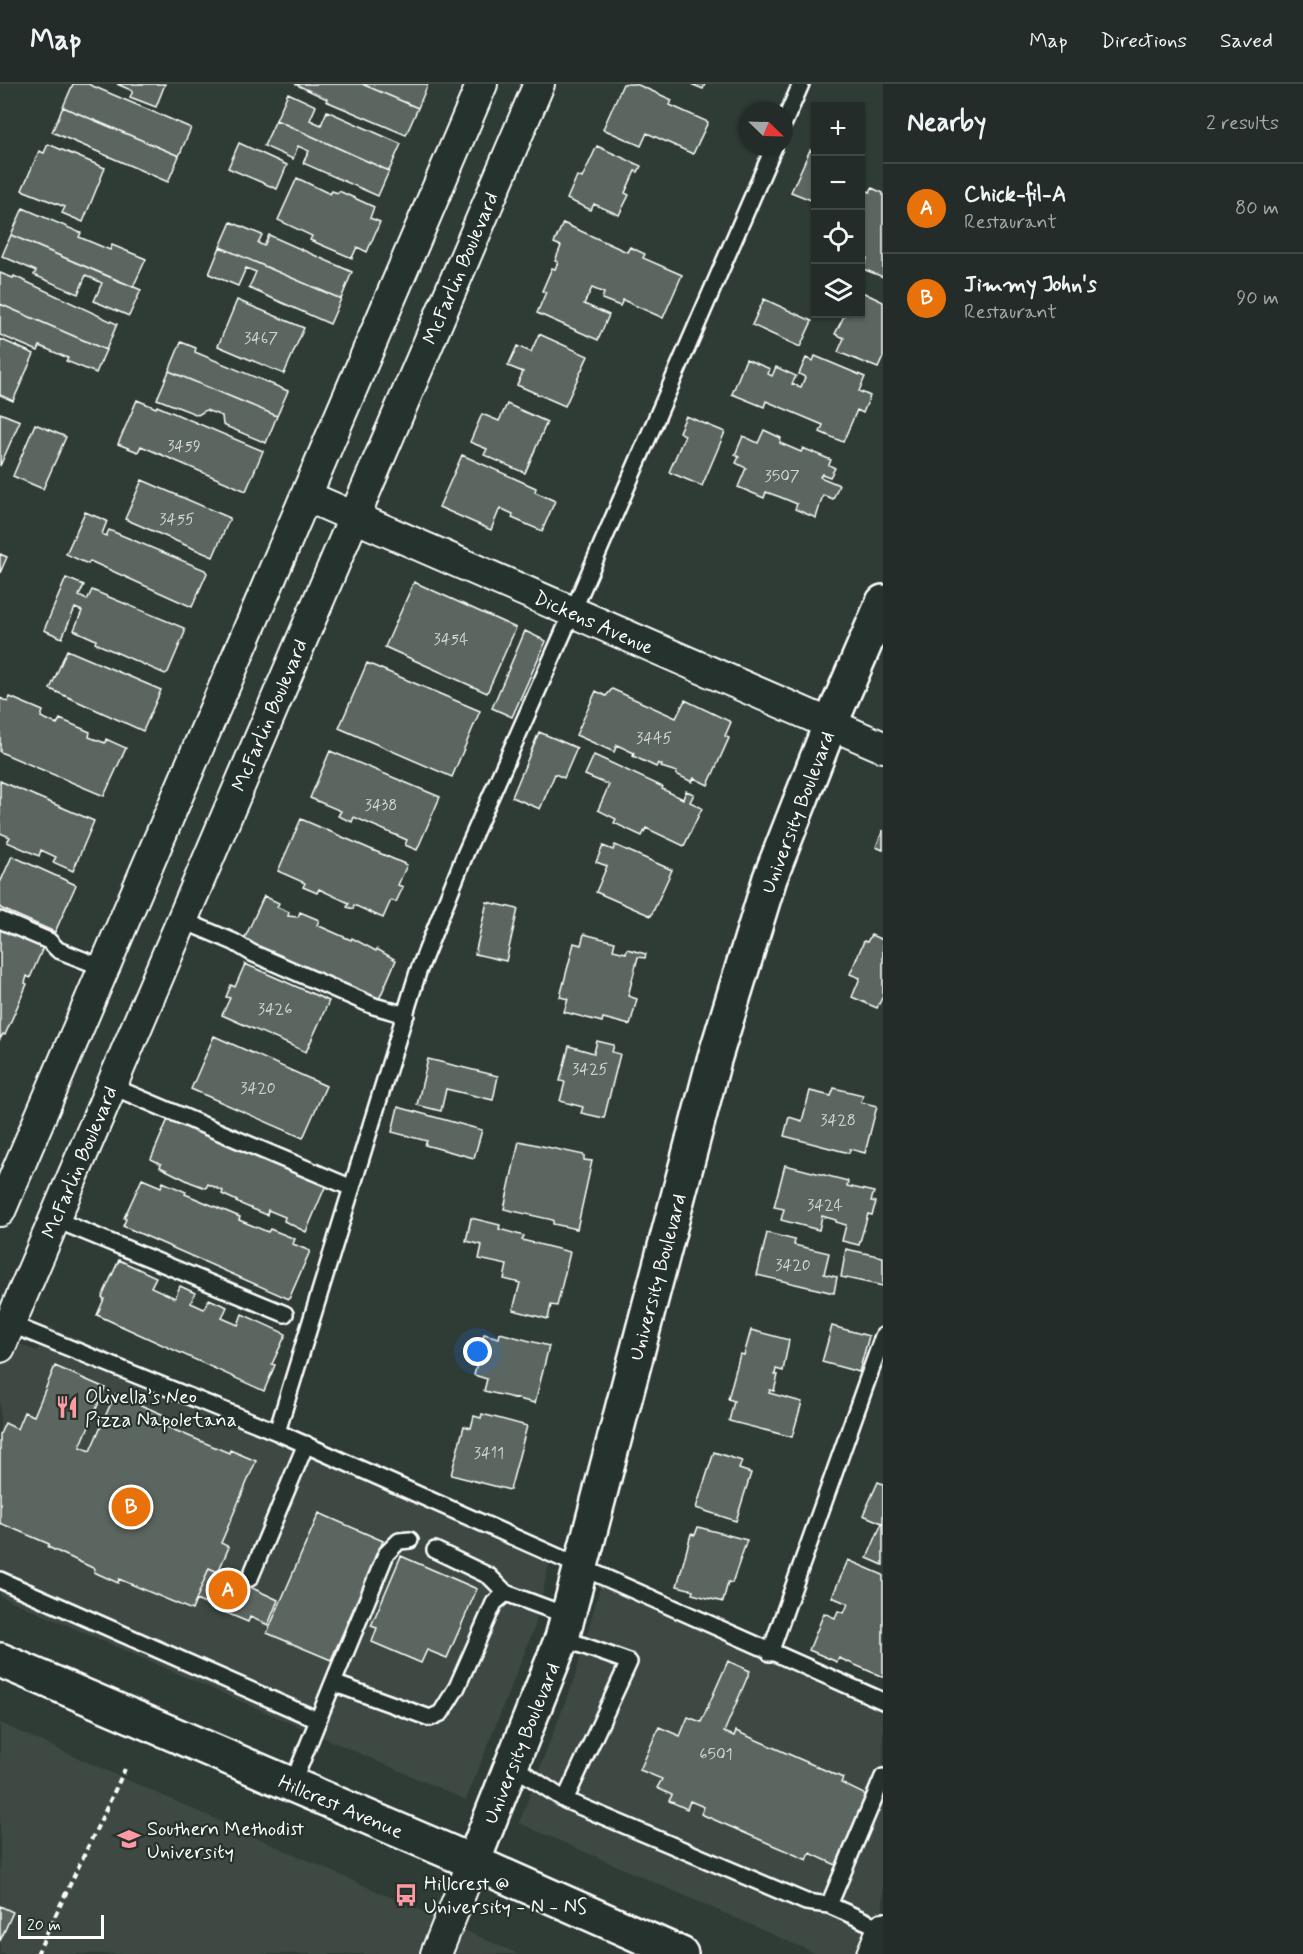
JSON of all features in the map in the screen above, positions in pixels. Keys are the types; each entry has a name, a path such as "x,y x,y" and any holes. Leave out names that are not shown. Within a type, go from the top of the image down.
{"street":[{"path":"0,1211 9,1164 104,968 482,84"},
{"name":"McFarlin Boulevard","path":"5,1335 539,84"},
{"name":"Dickens Avenue","path":"306,496 883,747"},
{"name":"University Boulevard","path":"436,1954 513,1766 565,1627 714,1060 770,878 830,725 883,602"},
{"name":"Hillcrest Avenue","path":"0,1660 681,1954"},
{"path":"872,1954 883,1929"}],"lane":[{"path":"793,102 801,84"},
{"path":"278,1432 418,972 466,852 770,156"},
{"path":"0,920 49,940 58,950 104,968"},
{"path":"182,920 364,1002 406,1016"},
{"path":"111,1086 352,1188"},
{"path":"54,1219 285,1314"},
{"path":"5,1335 278,1432 581,1566 770,1653 883,1701"},
{"path":"770,1653 883,1336"},
{"path":"250,1578 306,1444"},
{"path":"292,1785 387,1554 399,1541 410,1540"},
{"path":"435,1550 489,1576 506,1593 629,1662 565,1800"},
{"path":"0,1580 318,1720"},
{"path":"333,1683 430,1718 441,1713 457,1687 494,1603 506,1593"},
{"path":"513,1766 565,1800 806,1902 829,1905 883,1929"},
{"path":"829,1905 883,1777"}],"path":[{"path":"37,1954 124,1769"}],"shaded area":[{"path":"48,1326 553,1546 535,1626 466,1800 0,1596 0,1336 37,1351"},
{"path":"605,1569 883,1690 883,1954 817,1954 519,1823 575,1676"},
{"name":"Southern Methodist University","path":"0,1723 518,1954 0,1954"}],"building":[{"path":"73,84 88,84 191,128 179,156 63,107"},
{"path":"117,84 165,84 156,107 130,97 133,91"},
{"path":"295,84 362,84 418,108 406,135 326,101 327,99"},
{"path":"362,84 428,84 418,108"},
{"path":"623,84 636,84 672,100 670,105 708,122 693,154 647,133 641,146 603,129"},
{"path":"691,84 705,84 703,89"},
{"path":"288,93 316,106 310,120 321,125 327,111 401,144 389,171 276,120"},
{"path":"63,107 179,156 168,182 52,132"},
{"path":"276,120 389,171 378,196 303,163 309,151 298,146 293,159 264,146"},
{"path":"239,143 287,165 277,189 228,168"},
{"path":"48,144 105,168 83,222 62,213 65,207 22,190 39,151 44,153"},
{"path":"597,146 641,166 638,172 635,171 625,193 629,195 619,215 594,204 591,210 567,199 577,176 582,178"},
{"path":"810,150 811,200 791,192"},
{"path":"297,178 330,194 332,191 338,193 339,191 374,207 370,218 380,222 367,252 357,247 352,258 310,240 312,236 278,220"},
{"path":"872,188 883,193 883,277 865,270 867,259 865,258 865,190 870,192"},
{"path":"23,208 81,233 79,237 110,250 112,245 146,259 133,287 11,235"},
{"path":"231,222 262,235 258,243 264,246 269,235 352,272 341,299 220,247"},
{"path":"563,223 627,252 630,247 645,254 643,258 682,275 663,318 623,300 620,306 602,299 604,293 592,288 584,304 609,315 598,340 537,313 546,292 542,291 552,268 555,269 558,262 555,261 561,246 554,243"},
{"path":"11,235 141,290 129,316 94,301 102,283 86,275 78,294 34,275 36,271 2,256"},
{"path":"220,247 341,299 330,324 249,288 256,272 246,268 238,286 209,274"},
{"path":"0,273 13,278 14,276 117,324 106,350 0,304"},
{"path":"865,293 883,302 883,357 878,368 838,352 844,338 835,334 843,318 865,318"},
{"path":"764,299 812,321 800,347 752,325"},
{"path":"237,300 304,328 284,374 218,346"},
{"path":"0,304 106,350 96,373 66,361 68,358 40,346 38,351 0,335"},
{"path":"539,334 588,356 565,406 517,385 523,372 508,366 517,346 531,352"},
{"path":"0,339 34,354 13,401 0,395"},
{"path":"181,342 196,348 195,352 288,391 277,416 169,371"},
{"path":"815,356 865,377 859,391 870,396 863,413 857,410 843,442 820,432 823,425 766,401 764,407 732,394 746,359 770,369 768,374 772,376 776,367 796,376 792,384 801,387 805,377 799,374 806,358 813,361"},
{"path":"169,371 277,416 266,443 223,425 222,416 206,410 198,415 157,399"},
{"path":"137,400 156,408 157,406 263,451 246,491 141,446 138,452 118,444"},
{"path":"507,404 547,422 525,473 484,455 487,449 470,442 482,414 499,421"},
{"path":"0,413 20,421 0,466"},
{"path":"686,416 725,432 702,486 669,472 685,435 679,432"},
{"path":"35,424 66,437 43,489 13,476"},
{"path":"764,430 781,438 780,443 801,452 803,448 831,460 829,465 835,468 830,477 822,474 820,477 839,485 833,499 823,495 816,518 795,509 797,504 780,497 766,492 764,498 738,487 746,468 736,463 739,457 735,455 743,436 758,443"},
{"path":"462,455 536,488 535,492 555,501 542,531 512,518 513,514 500,508 491,530 439,507"},
{"path":"142,480 230,518 213,557 125,519"},
{"path":"85,512 107,521 102,534 106,536 109,530 205,570 207,573 192,607 90,561 88,564 66,554"},
{"path":"0,554 7,557 0,573"},
{"path":"66,578 84,585 79,596 87,600 92,590 184,628 185,632 168,672 165,674 95,643 96,640 74,630 82,611 75,608 62,638 44,630"},
{"path":"414,582 516,628 487,693 385,647"},
{"path":"525,631 546,641 512,717 492,708"},
{"path":"67,650 161,690 143,731 50,689"},
{"path":"367,663 480,711 452,777 339,728"},
{"path":"612,689 676,718 685,700 731,722 725,736 729,738 708,785 694,778 692,782 676,774 677,772 661,767 662,765 658,763 656,767 617,745 614,752 576,735 596,691 606,696"},
{"path":"10,697 43,711 41,717 57,724 60,719 90,732 89,737 105,743 106,739 126,748 104,796 0,752 0,698 8,702"},
{"path":"539,732 577,748 564,778 555,774 540,809 512,797"},
{"path":"330,751 440,797 417,850 405,845 407,840 354,817 352,822 338,816 341,811 310,798"},
{"path":"594,755 663,787 662,789 683,799 686,791 694,794 690,802 702,808 684,846 646,828 642,836 614,823 616,819 598,810 609,785 585,775"},
{"path":"0,781 94,821 73,871 53,862 56,857 41,850 39,856 7,842 10,837 0,833"},
{"path":"301,819 407,865 398,885 403,887 396,902 391,900 383,918 354,905 353,909 347,907 349,903 319,889 317,893 303,887 305,883 278,871"},
{"path":"883,830 883,850 876,847"},
{"path":"615,845 672,870 651,916 596,892 607,866 596,862 603,846 613,850"},
{"path":"12,856 76,885 55,932 0,908 0,883"},
{"path":"264,896 279,903 277,907 289,912 288,916 298,917 300,912 319,920 317,925 351,940 352,938 376,951 377,949 396,960 377,1004 242,944"},
{"path":"487,902 518,909 506,961 475,954"},
{"path":"0,923 45,943 30,978 27,976 25,983 27,984 5,1035 3,1034 0,1039"},
{"path":"584,934 615,942 613,950 626,953 627,949 646,954 645,958 638,957 628,996 637,999 630,1025 603,1018 602,1022 564,1012 568,999 560,997 574,943 581,945"},
{"path":"871,935 883,940 883,996 877,1008 852,997 860,978 850,974 864,941 867,942"},
{"path":"245,964 329,1001 306,1052 222,1015 230,998 226,997 231,985 235,987"},
{"path":"214,1036 326,1086 303,1138 191,1089"},
{"path":"597,1041 614,1045 612,1052 620,1054 604,1118 581,1113 583,1107 560,1101 565,1082 560,1081 569,1046 594,1053"},
{"path":"428,1059 498,1076 493,1100 446,1089 441,1111 417,1105"},
{"path":"834,1088 863,1095 861,1102 877,1106 865,1153 850,1149 849,1153 784,1136 789,1117 802,1121 810,1091 831,1096"},
{"path":"398,1107 482,1130 474,1158 425,1145 427,1141 392,1132"},
{"path":"168,1119 326,1185 306,1232 284,1221 285,1217 268,1210 267,1215 236,1202 222,1194 223,1191 208,1184 206,1188 160,1167 161,1164 151,1159"},
{"path":"519,1141 584,1155 584,1160 592,1161 577,1229 553,1224 553,1220 504,1209"},
{"path":"785,1165 848,1181 847,1186 874,1192 871,1201 876,1202 872,1215 868,1214 859,1245 842,1241 846,1225 836,1220 822,1216 819,1230 781,1220 784,1209 774,1207"},
{"path":"142,1179 161,1187 163,1182 186,1192 185,1194 240,1217 239,1220 268,1232 270,1229 295,1239 293,1244 310,1251 289,1299 123,1226 126,1219 124,1218"},
{"path":"471,1218 500,1225 499,1229 524,1236 522,1240 570,1252 557,1306 551,1305 548,1319 513,1310 520,1283 504,1279 507,1265 479,1259 482,1245 466,1241"},
{"path":"767,1233 795,1240 794,1245 829,1253 824,1274 837,1277 834,1293 757,1275"},
{"path":"846,1249 883,1257 883,1286 841,1277"},
{"path":"119,1260 156,1277 151,1287 175,1298 180,1286 195,1293 191,1303 204,1309 209,1299 227,1307 222,1318 238,1325 242,1314 286,1334 272,1364 275,1365 264,1391 97,1315 104,1299 102,1297"},
{"path":"832,1326 869,1336 859,1372 822,1362"},
{"path":"751,1330 789,1340 783,1371 776,1369 775,1375 778,1375 774,1391 770,1390 769,1393 802,1402 792,1437 729,1421 734,1401 728,1399 740,1354 744,1355"},
{"path":"500,1333 549,1346 535,1403 484,1391 487,1379 474,1375 484,1334 499,1338"},
{"path":"55,1366 105,1388 80,1447 90,1451 115,1394 164,1415 160,1424 229,1453 230,1450 256,1461 221,1543 229,1547 218,1572 209,1568 192,1610 119,1579 118,1583 94,1572 95,1569 48,1547 49,1544 0,1523 0,1434 5,1423 17,1429 24,1412 34,1416"},
{"path":"482,1414 527,1426 510,1490 451,1475 464,1426 471,1428 474,1416 481,1418"},
{"path":"714,1452 742,1461 739,1469 751,1473 736,1521 696,1508"},
{"path":"878,1482 883,1484 883,1565 867,1558 882,1523 863,1515"},
{"path":"319,1513 383,1541 331,1660 267,1633"},
{"path":"698,1527 747,1540 732,1583 728,1582 723,1602 692,1594 693,1590 677,1586 691,1534 695,1535"},
{"path":"401,1556 477,1589 447,1658 427,1650 421,1663 372,1642 377,1628 371,1626"},
{"path":"848,1560 883,1575 883,1677 839,1658 837,1662 809,1650 824,1613 835,1618 838,1611 844,1613 848,1604 832,1597"},
{"path":"209,1568 278,1600 268,1625 250,1617 248,1622 196,1600"},
{"path":"728,1661 750,1671 724,1732 734,1736 736,1731 843,1778 841,1783 866,1795 836,1865 810,1853 807,1860 701,1814 704,1807 690,1801 687,1809 669,1801 672,1795 657,1788 662,1779 640,1770 659,1727 680,1736 688,1717 701,1722"},
{"path":"0,1906 13,1912 0,1941"}],"place":[{"name":"Olivella’s Neo Pizza Napoletana","path":"67,1407"},
{"name":"Jimmy John's","path":"131,1507"},
{"name":"Chick-fil-A","path":"228,1590"},
{"name":"Southern Methodist University","path":"129,1839"},
{"name":"Hillcrest @ University - N - NS","path":"406,1895"}]}
